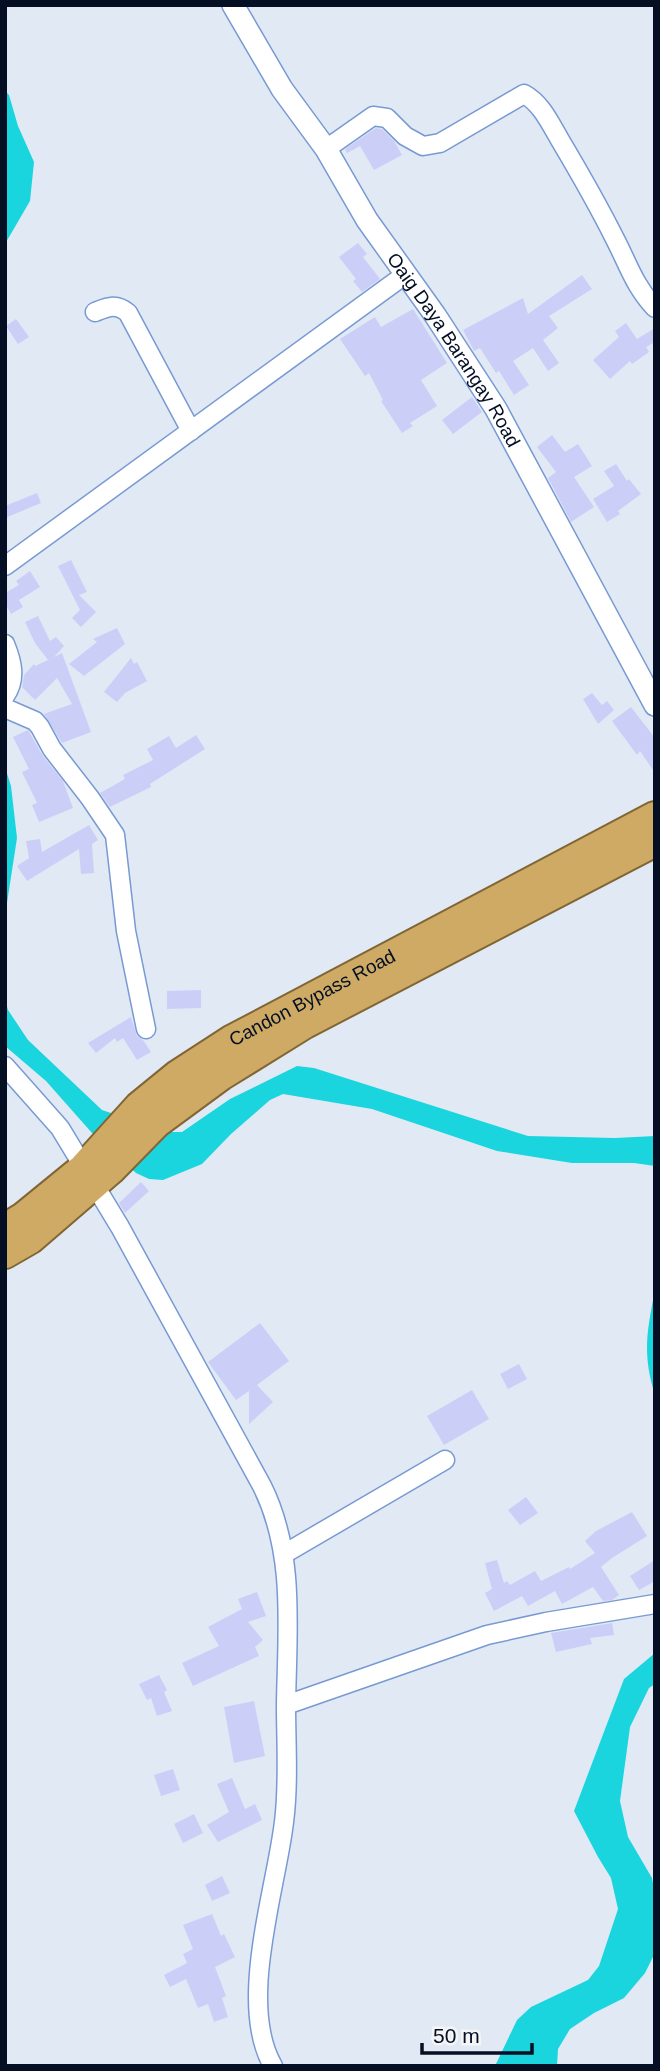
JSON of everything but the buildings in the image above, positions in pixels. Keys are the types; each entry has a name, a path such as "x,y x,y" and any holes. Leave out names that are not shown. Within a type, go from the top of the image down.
{"highway":[{"name":"Candon Bypass Road","path":"5,1254 31,1239 148,1114 177,1075 231,1040 655,816"},
{"name":"Candon Bypass Road","path":"148,1114 221,1076 305,1024 655,842"},
{"name":"Candon Bypass Road","path":"5,1228 95,1169"}],"street":[{"name":"Oaig Daya Barangay Road","path":"233,5 282,89 326,149 367,220 454,343 502,419 655,705"},
{"path":"326,149 373,116 387,118 405,136 423,146 440,143 524,94 533,98 552,126 616,239 636,287 655,308"},
{"path":"5,566 406,274"},
{"path":"95,312 112,306 128,313 191,431"},
{"path":"5,643 13,674 12,683 5,696"},
{"path":"5,708 40,727 52,749 115,835 127,931 146,1029"},
{"path":"5,1066 95,1169 120,1227 274,1509 284,1554 288,1608 284,1820 261,1959 258,2005 260,2035 274,2066"},
{"path":"284,1554 445,1460"},
{"path":"286,1705 487,1635 655,1604"}],"water":[{"path":"5,91 9,95 18,126 34,162 30,201 5,244"},
{"path":"5,767 11,786 17,838 5,916"},
{"path":"5,1000 8,1010 28,1040 102,1110 168,1132 182,1132 230,1099 297,1066 314,1068 528,1136 655,1136 655,1166 634,1163 572,1163 497,1151 372,1109 283,1094 270,1100 202,1164 163,1180 149,1179 136,1173 92,1133 46,1081 5,1046"},
{"path":"655,1290 655,1395 648,1367 647,1342"},
{"path":"655,1653 655,1684 649,1688 630,1727 620,1801 628,1837 652,1878 655,1894 655,1953 645,1973 624,1998 570,2029 558,2049 557,2066 495,2066 517,2020 531,2007 588,1980 599,1966 618,1909 611,1878 574,1811 624,1679"}]}
